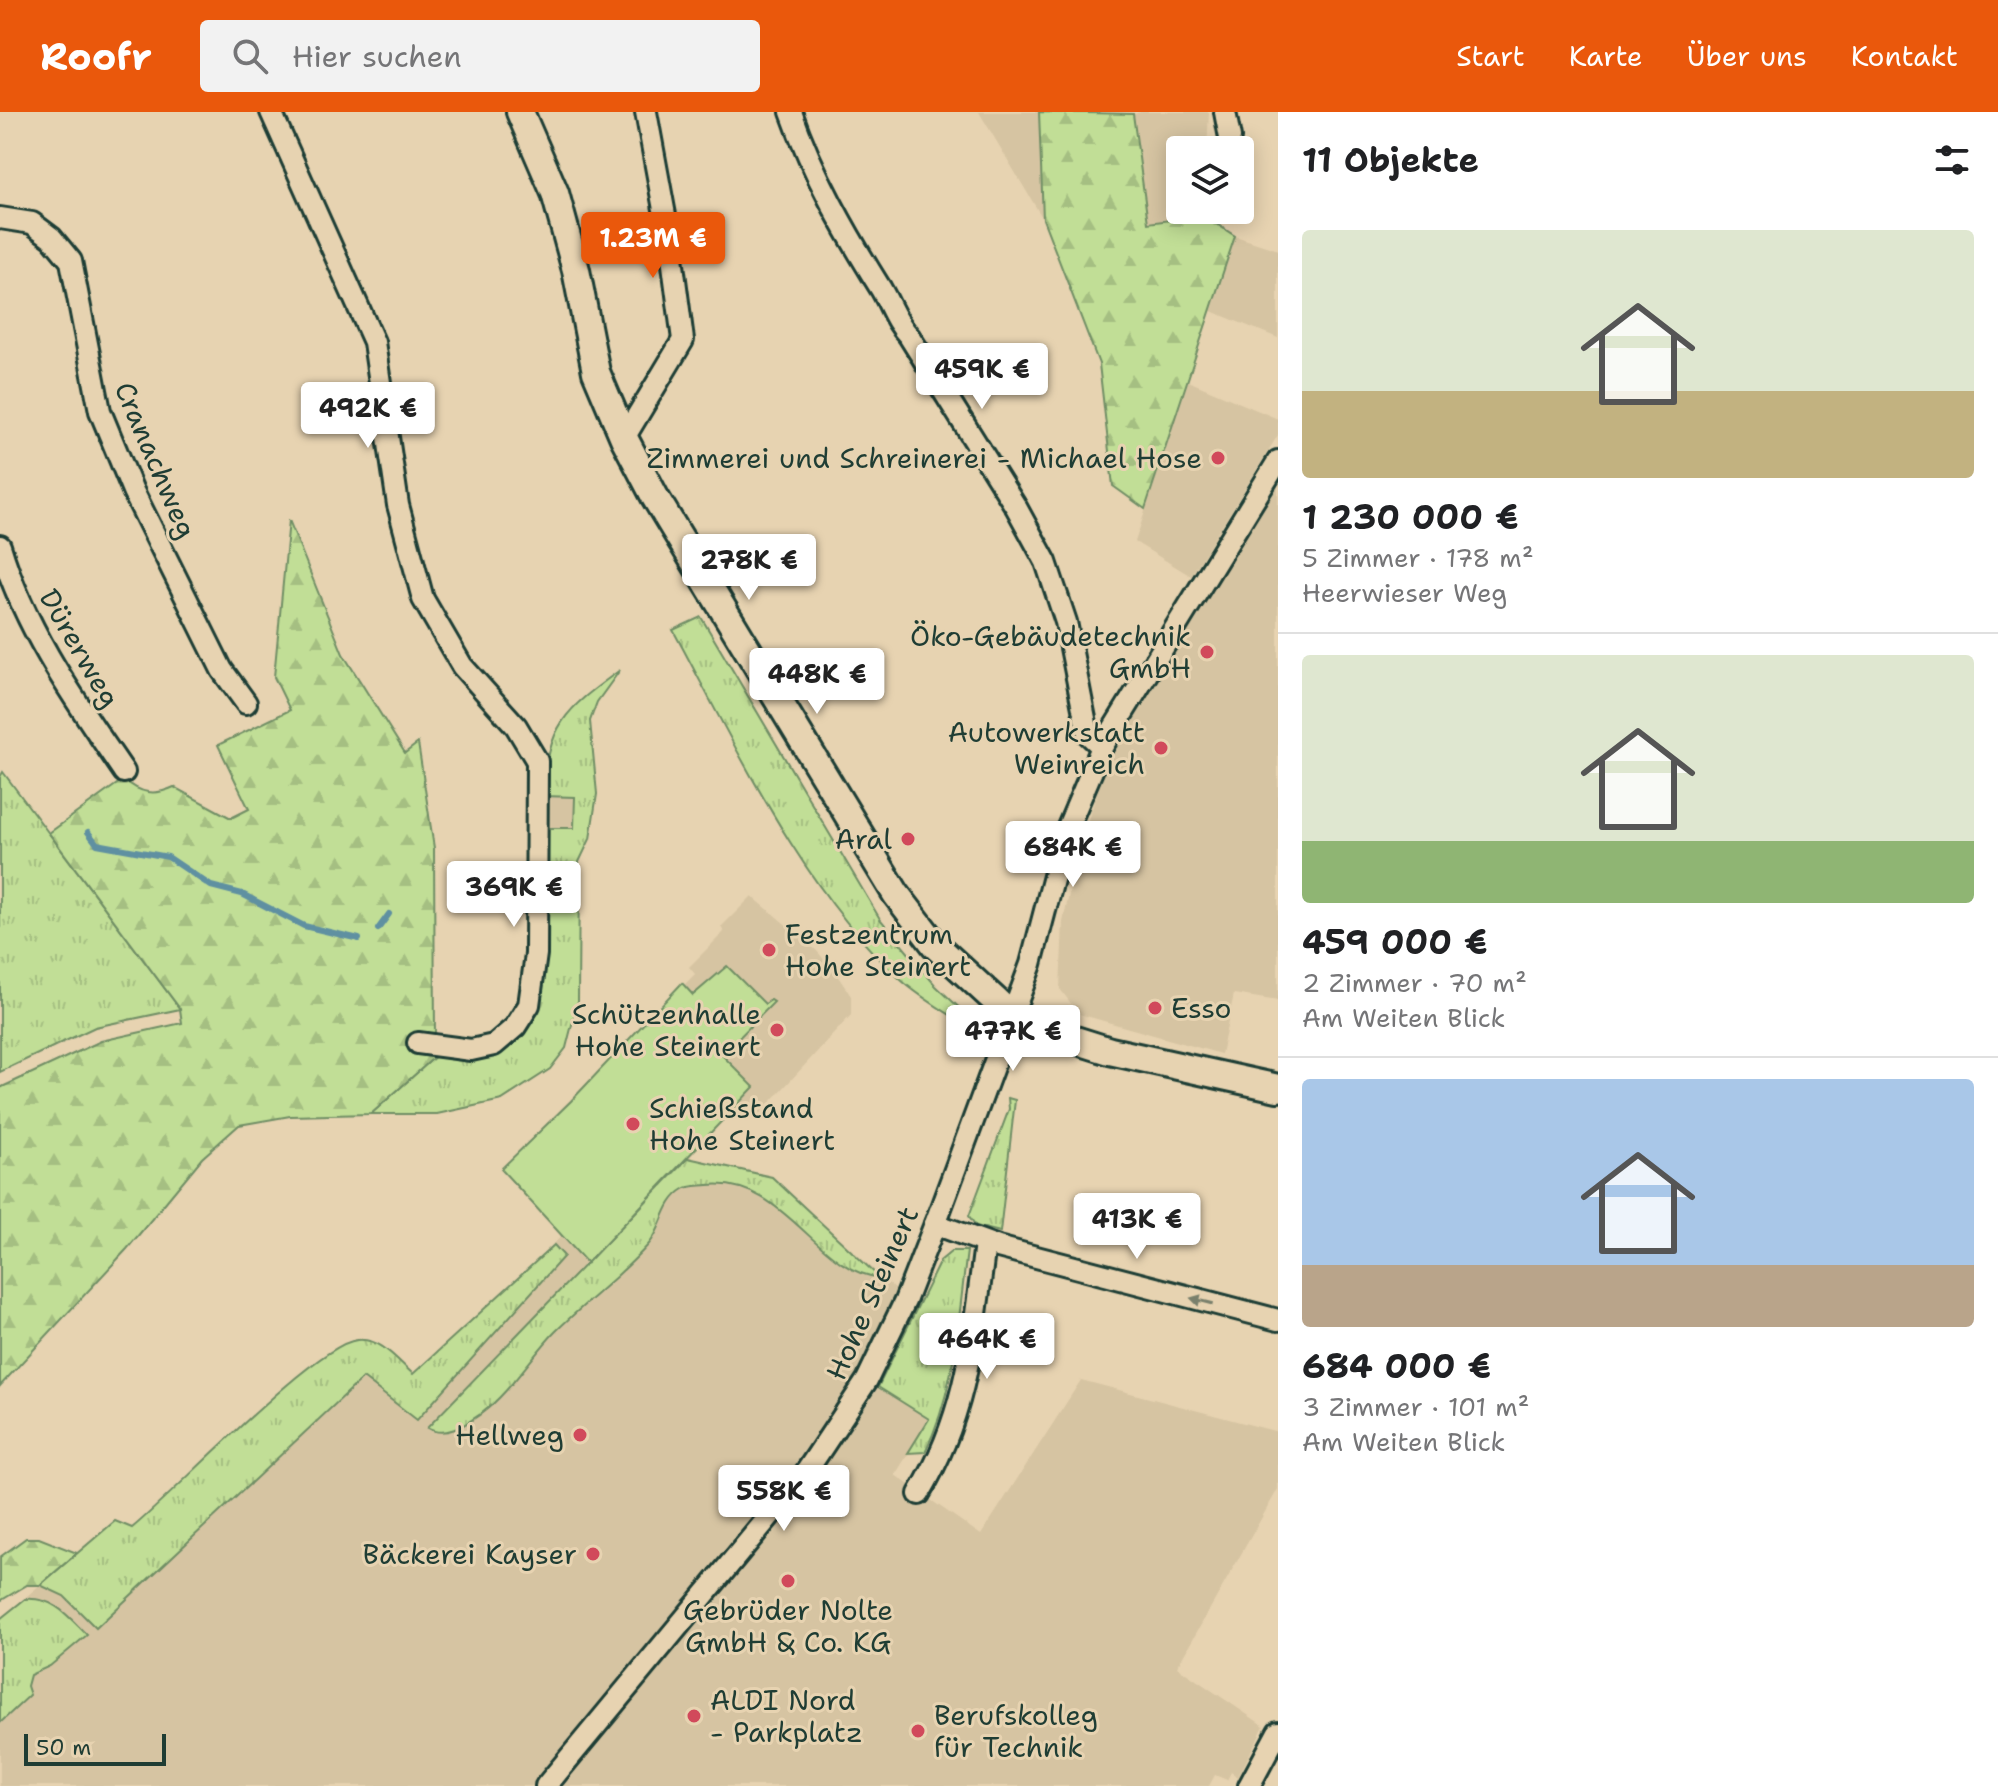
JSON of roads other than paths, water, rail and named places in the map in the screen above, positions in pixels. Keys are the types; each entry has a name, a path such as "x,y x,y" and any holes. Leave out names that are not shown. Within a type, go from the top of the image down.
{"main road":[{"path":"520,112 555,193 576,270 596,372 624,438 664,512 902,903 935,945 1010,1014 1056,1034 1110,1051 1278,1088"}],"street":[{"path":"271,112 374,342 400,515 423,599 462,666 516,726 537,761 536,954 529,1005 515,1027 494,1045 471,1050 418,1043"},
{"path":"624,438 683,340 646,112"},
{"path":"791,112 831,204 889,303 895,321 909,336 963,422 1046,562 1066,622 1088,734 1102,747"},
{"path":"1225,112 1230,136"},
{"name":"Cranachweg","path":"0,218 32,223 52,238 71,261 88,361 100,411 115,450 222,670 246,703"},
{"name":"Hohe Steinert","path":"546,1786 689,1616 832,1435 889,1335 935,1224 1031,964 1065,834 1102,747 1278,461"},
{"name":"Dürerweg","path":"0,546 22,607 47,655 124,772"},
{"path":"935,1224 985,1244 1278,1320"},
{"path":"919,1494 946,1444 959,1411 985,1244"},
{"path":"1249,1786 1278,1732"}],"waterway":[{"path":"88,832 97,844 168,857 211,886 242,894 304,926 359,939"},
{"path":"378,929 389,914"}],"place":[{"name":"Zimmerei und Schreinerei - Michael Hose","path":"1218,458"},
{"name":"Öko-Gebäudetechnik GmbH","path":"1207,652"},
{"name":"Autowerkstatt Weinreich","path":"1161,748"},
{"name":"Aral","path":"908,839"},
{"name":"Festzentrum Hohe Steinert","path":"769,950"},
{"name":"Esso","path":"1155,1008"},
{"name":"Schützenhalle Hohe Steinert","path":"777,1030"},
{"name":"Schießstand Hohe Steinert","path":"633,1124"},
{"name":"Hellweg","path":"580,1435"},
{"name":"Bäckerei Kayser","path":"593,1554"},
{"name":"Gebrüder Nolte GmbH & Co. KG","path":"788,1581"},
{"name":"ALDI Nord - Parkplatz","path":"694,1716"},
{"name":"Berufskolleg für Technik","path":"918,1731"}]}
